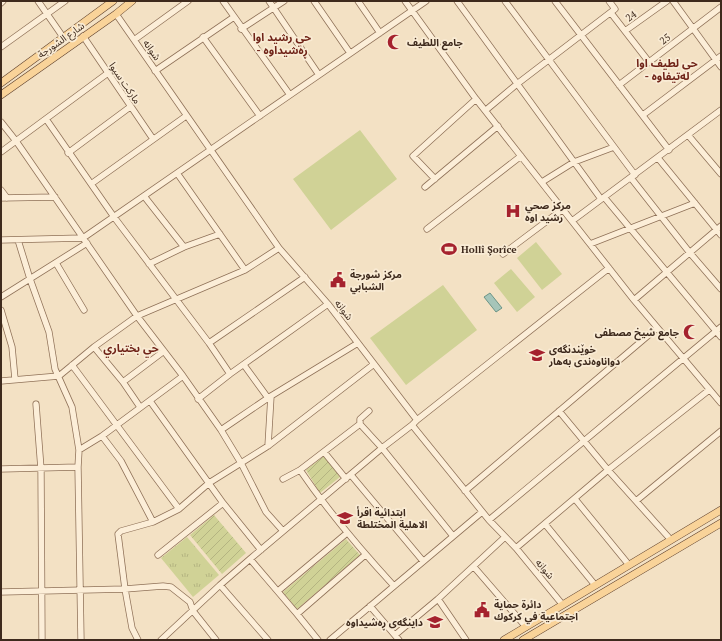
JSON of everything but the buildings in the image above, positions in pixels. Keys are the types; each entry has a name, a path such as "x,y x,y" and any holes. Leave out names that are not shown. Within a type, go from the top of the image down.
{"main road":[{"path":"1,83 112,1"},
{"name":"شارع الشورجة","path":"1,95 116,14 132,1"},
{"path":"81,24 86,35"},
{"path":"1,79 31,60"},
{"path":"1,100 32,73"},
{"path":"504,640 721,510"},
{"path":"523,640 721,523"}],"street":[{"path":"38,1 48,13 63,37"},
{"path":"1,47 65,1"},
{"path":"134,40 188,1"},
{"path":"223,1 241,29 290,96"},
{"path":"269,1 319,75"},
{"path":"241,29 284,1"},
{"path":"314,1 350,53"},
{"path":"358,1 380,33"},
{"path":"405,1 476,98 634,300 721,403"},
{"path":"1,297 56,262 114,217 426,1"},
{"path":"457,1 574,162 666,272 719,329 721,337"},
{"path":"505,1 614,148 661,216 721,289"},
{"path":"555,1 669,150"},
{"path":"486,110 615,10 609,1"},
{"name":"24","path":"625,31 667,1"},
{"path":"673,1 693,28 719,58 721,67"},
{"name":"25","path":"619,85 721,8"},
{"path":"611,13 649,62"},
{"name":"شوانە","path":"116,14 279,248 328,304 417,420"},
{"path":"155,71 234,16"},
{"name":"مارکت سیوا","path":"86,35 108,73 153,139"},
{"path":"203,37 260,116"},
{"path":"643,115 719,58"},
{"path":"1,152 108,73"},
{"path":"435,179 413,156 476,98"},
{"path":"68,153 130,107"},
{"path":"572,221 721,110"},
{"path":"91,184 186,116"},
{"path":"46,119 68,153 114,217 209,343 230,374"},
{"path":"1,122 16,141 137,316 183,376 221,430 241,463 266,512 283,531"},
{"path":"425,187 498,126"},
{"path":"688,135 721,173"},
{"path":"542,182 574,162 614,148"},
{"path":"427,229 521,156"},
{"path":"658,158 695,203 719,228 721,235"},
{"path":"177,173 245,270"},
{"path":"1,190 4,198 55,197"},
{"path":"144,196 184,248"},
{"path":"590,244 695,203"},
{"path":"503,254 563,208"},
{"path":"634,300 719,228"},
{"path":"149,264 220,234"},
{"path":"1,240 85,240"},
{"path":"18,240 49,332 55,369 72,407 79,450 79,590 81,640"},
{"path":"1,381 59,376 94,347 137,316 245,270 279,248"},
{"path":"56,262 84,310"},
{"path":"161,640 220,584 382,448 609,268"},
{"path":"209,343 305,277"},
{"path":"198,399 230,374 328,304"},
{"path":"1,310 12,347 15,379"},
{"path":"465,491 657,328"},
{"path":"489,520 719,329"},
{"path":"221,430 270,397 358,343"},
{"path":"94,347 123,382 140,407"},
{"path":"123,382 164,351"},
{"path":"244,364 270,397 268,446"},
{"path":"138,640 132,628 118,534 125,529 153,522 179,509 209,483 268,446 374,364"},
{"path":"72,365 179,509"},
{"path":"79,450 102,436 183,376"},
{"path":"516,548 608,470 709,390"},
{"path":"150,401 223,503 261,550"},
{"path":"36,404 41,469 42,640"},
{"path":"283,479 300,470 360,424 360,419 369,411"},
{"path":"559,411 608,470 671,540"},
{"path":"360,424 382,448 453,536"},
{"name":"شوانە","path":"412,425 482,512 516,548 562,604"},
{"path":"636,501 721,432"},
{"path":"102,436 121,461 153,522"},
{"path":"324,452 346,479"},
{"path":"1,470 78,467"},
{"path":"300,470 320,500 365,555 394,586"},
{"path":"351,475 423,561"},
{"path":"575,499 629,565"},
{"path":"158,555 223,503"},
{"path":"330,640 482,512"},
{"path":"545,524 595,585"},
{"path":"278,591 347,533"},
{"path":"395,635 438,599 505,538"},
{"path":"298,614 365,555"},
{"path":"250,559 298,614 318,640"},
{"path":"474,567 526,627"},
{"path":"220,584 268,640"},
{"path":"1,592 125,589 163,586 171,587 190,602 193,611 216,640"},
{"path":"438,599 466,640"},
{"path":"370,606 399,640"}],"green space":[{"path":"360,130 397,179 331,230 293,179"},
{"path":"536,242 562,274 542,290 517,258"},
{"path":"511,269 535,297 517,312 494,283"},
{"path":"443,285 477,330 406,385 370,338"},
{"path":"324,456 340,477 320,493 306,470"},
{"path":"214,515 246,553 222,574 190,535"},
{"path":"187,537 219,575 193,597 161,558"},
{"path":"346,539 360,555 297,609 283,592"}],"water":[{"path":"490,293 502,308 496,312 484,297"}],"place":[{"name":"جامع اللطيف","path":"395,42"},
{"name":"مركز صحي رشيد اوه","path":"513,211"},
{"name":"Hollî Şorîce","path":"449,249"},
{"name":"مركز شورجة الشبابي","path":"338,280"},
{"name":"جامع شيخ مصطفى","path":"691,332"},
{"name":"خوێندنگەی دواناوەندی بەهار","path":"537,355"},
{"name":"ابتدائية اقرأ الاهلية المختلطة","path":"345,518"},
{"name":"دائرة حماية اجتماعية في كركوك","path":"482,610"},
{"name":"داینگەی ڕەشیداوە","path":"435,622"}],"district":[{"name":"حي رشيد اوا - ڕەشیداوە","path":"282,43"},
{"name":"حي لطيف اوا - لەتیفاوە","path":"667,69"},
{"name":"حي بختياري","path":"131,348"}]}
